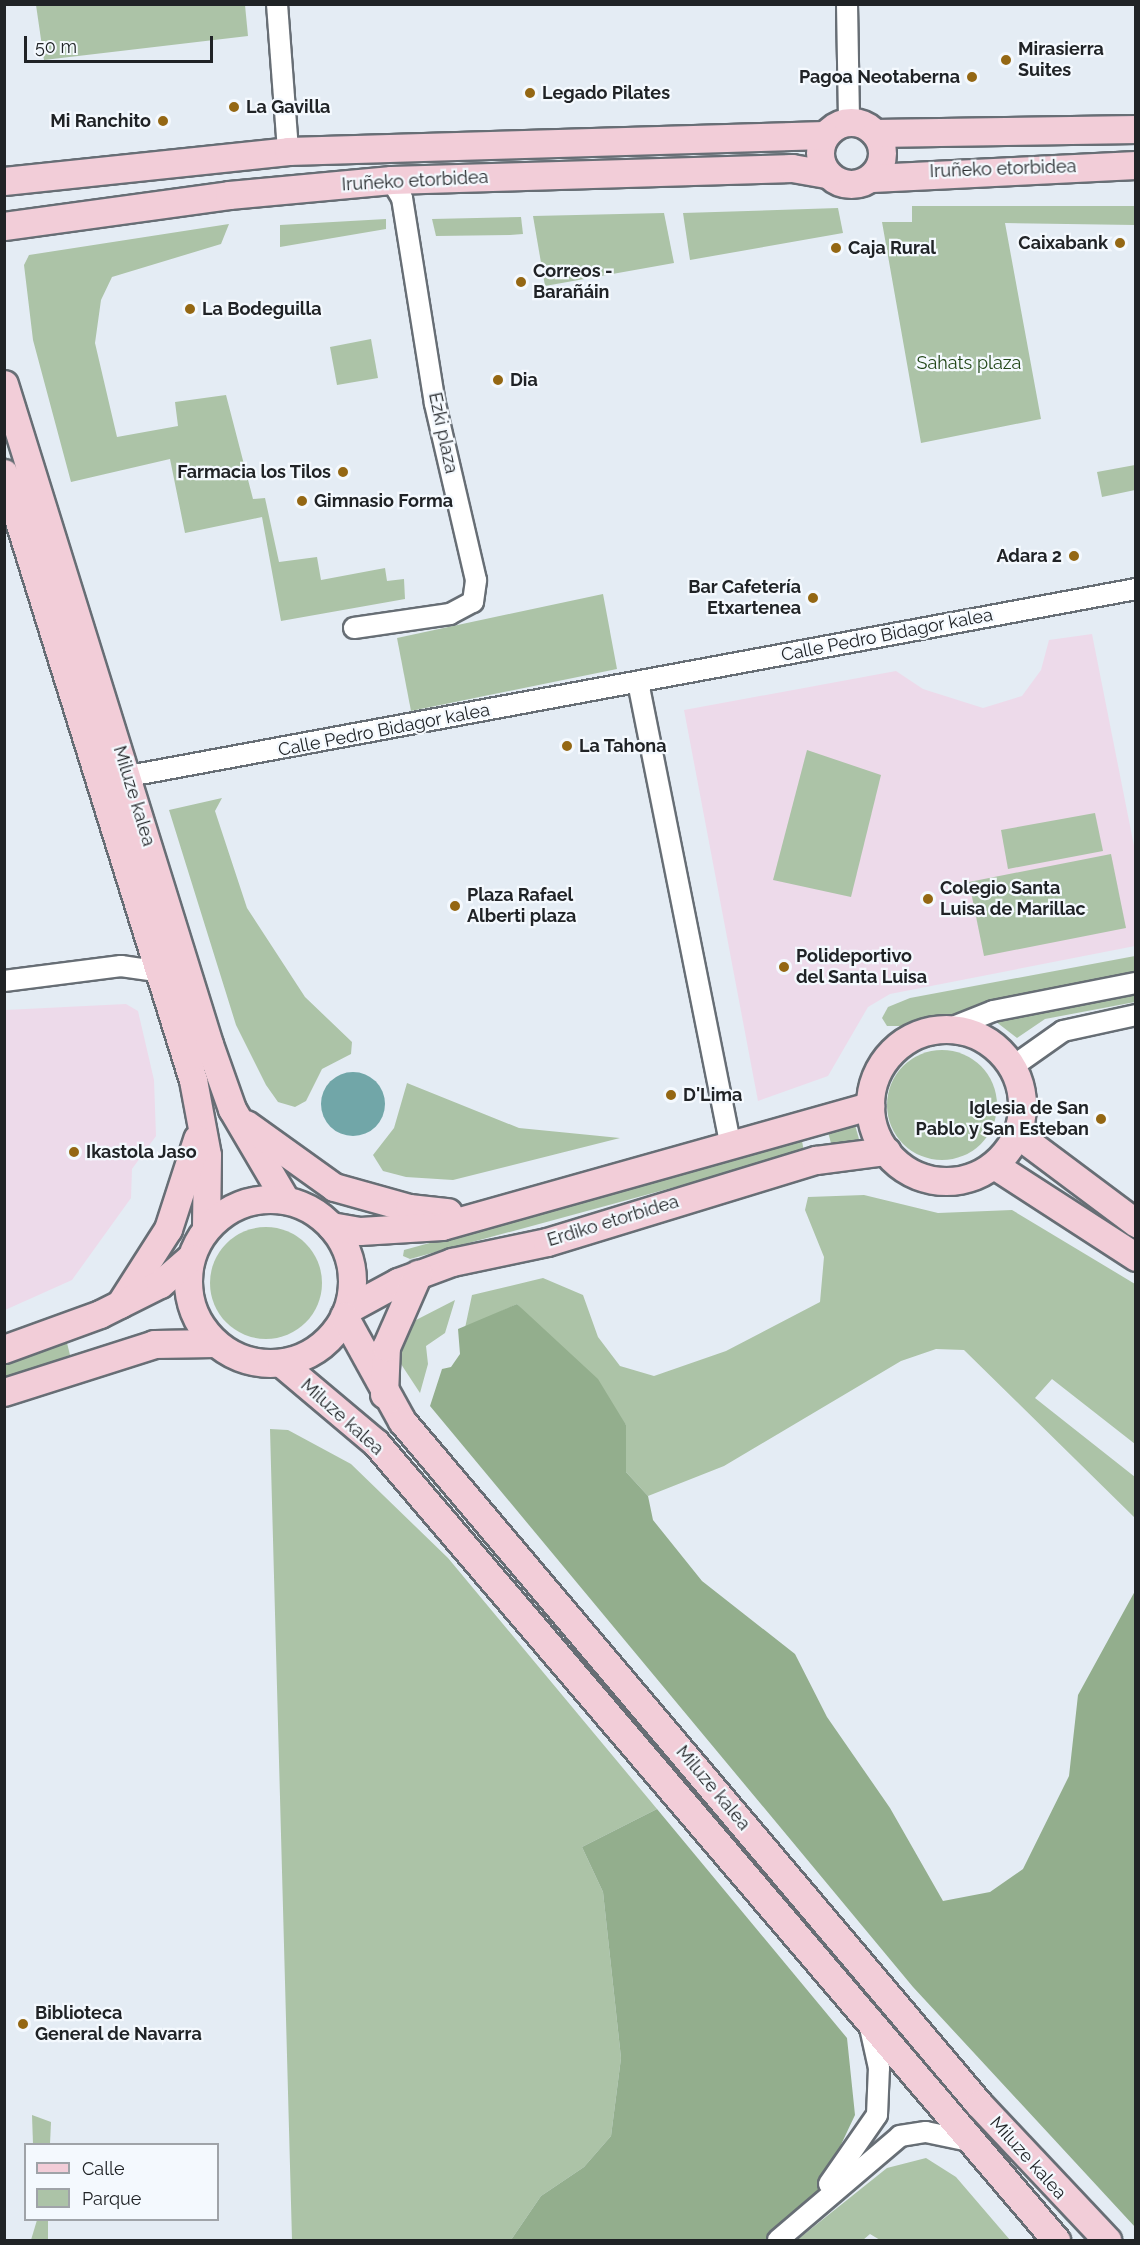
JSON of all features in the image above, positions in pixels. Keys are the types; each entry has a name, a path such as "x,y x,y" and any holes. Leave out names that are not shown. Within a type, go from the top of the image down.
{"main road":[{"path":"849,122 875,133 883,151 872,177 851,185 827,174 819,155 825,135 849,122"},
{"name":"Iruñeko etorbidea","path":"875,133 1136,129"},
{"name":"Iruñeko etorbidea","path":"4,181 288,152 825,135"},
{"name":"Iruñeko etorbidea","path":"872,177 1136,165"},
{"name":"Iruñeko etorbidea","path":"4,226 229,195 391,180 792,168 827,174"},
{"name":"Miluze kalea","path":"4,384 236,1116 285,1199"},
{"name":"Miluze kalea","path":"4,472 162,972 207,1155 206,1227"},
{"path":"948,1029 996,1047 1012,1067 1023,1112 1017,1134 994,1165 973,1177 941,1180 903,1168 886,1151 870,1106 874,1082 902,1043 948,1029"},
{"path":"215,1343 193,1312 187,1285 190,1258 206,1227 242,1203 285,1199 331,1226 360,1231 442,1226 731,1148 870,1106"},
{"path":"236,1116 334,1187 409,1208 479,1215"},
{"path":"119,1305 168,1229 200,1124"},
{"path":"1017,1134 1136,1223"},
{"name":"Erdiko etorbidea","path":"346,1313 418,1274 547,1242 816,1160 886,1151"},
{"path":"994,1165 1136,1257"},
{"path":"4,1392 153,1344 215,1343 254,1362 280,1363 321,1346 346,1313 351,1265 331,1226"},
{"path":"4,1349 119,1305 160,1284 190,1258"},
{"path":"384,1394 386,1347 418,1274"},
{"name":"Miluze kalea","path":"346,1313 384,1394 979,2104 1107,2241"},
{"name":"Miluze kalea","path":"280,1363 376,1443 1056,2241"}],"street":[{"path":"277,4 288,152"},
{"path":"847,4 849,122"},
{"name":"Ezki plaza","path":"354,628 450,614 473,602 476,580 435,404 402,198 391,180"},
{"name":"Calle Pedro Bidagor kalea","path":"129,776 1136,589"},
{"path":"638,682 731,1148"},
{"path":"4,981 121,966 162,972"},
{"path":"948,1029 993,1011 1136,983"},
{"path":"1012,1067 1063,1031 1136,1015"},
{"path":"813,2206 877,2115 879,2068 868,2020"},
{"path":"778,2241 813,2206 900,2136 926,2132 969,2141"}],"shaded area":[{"name":"Colegio Santa Luisa de Marillac","path":"1092,634 1135,851 1135,946 890,994 868,1007 828,1076 758,1101 684,710 896,671 923,689 983,708 1022,696 1041,670 1049,640"},
{"name":"Ikastola Jaso","path":"126,1004 138,1011 154,1080 156,1136 132,1169 131,1198 72,1280 5,1310 5,1010"}],"green space":[{"path":"36,5 245,5 248,36 44,60"},
{"name":"Sahats plaza","path":"912,206 1135,206 1135,225 1005,223 1041,419 921,443 882,222 912,222"},
{"path":"838,208 843,233 690,260 683,213"},
{"path":"664,213 674,263 545,286 533,216"},
{"path":"521,217 523,234 510,235 436,236 432,219"},
{"path":"386,219 386,229 280,247 280,225"},
{"path":"229,224 221,244 112,277 101,300 95,343 117,437 178,426 175,402 226,395 253,499 265,498 279,562 317,557 321,580 385,568 387,581 404,579 405,599 281,621 262,517 185,533 170,459 71,482 33,340 24,265 29,255"},
{"path":"371,339 378,378 337,385 330,347"},
{"path":"1135,465 1135,490 1102,497 1097,472"},
{"path":"603,594 617,669 411,711 397,638"},
{"path":"807,750 881,775 851,897 773,880"},
{"path":"222,798 215,811 247,908 305,997 352,1042 351,1054 322,1069 306,1101 295,1107 278,1102 266,1085 236,1025 169,810"},
{"path":"1095,813 1103,851 1008,869 1001,830"},
{"path":"1111,854 1126,928 984,956 969,882"},
{"path":"1135,956 1135,974 901,1026 887,1026 882,1018 888,1007 910,998"},
{"path":"1135,995 1135,1002 1045,1019 1017,1038 995,1021"},
{"path":"942,1050 963,1055 981,1066 992,1084 997,1105 992,1126 981,1144 963,1155 942,1160 921,1155 903,1144 892,1126 887,1105 892,1084 903,1066 921,1055"},
{"path":"407,1083 519,1128 620,1138 453,1180 406,1177 383,1171 373,1155 394,1128"},
{"path":"855,1125 859,1139 832,1147 828,1132"},
{"path":"802,1141 804,1152 410,1259 403,1256 404,1250"},
{"path":"864,1195 938,1213 1012,1210 1135,1284 1135,1444 1052,1379 1035,1398 1135,1477 1135,1518 964,1350 936,1349 901,1361 724,1466 648,1496 626,1472 626,1425 517,1304 465,1328 472,1295 543,1278 583,1295 598,1337 620,1366 654,1376 726,1351 820,1302 824,1257 805,1210 808,1197"},
{"path":"266,1227 287,1232 305,1244 317,1262 322,1283 317,1304 305,1322 287,1334 266,1339 245,1334 227,1322 215,1304 210,1283 215,1262 227,1244 245,1232"},
{"path":"455,1300 445,1333 426,1346 428,1364 420,1393 399,1361 404,1337 416,1320"},
{"path":"517,1304 598,1379 626,1425 626,1472 648,1496 653,1520 702,1581 795,1654 827,1717 890,1808 943,1901 990,1892 1023,1869 1069,1776 1078,1695 1135,1591 1135,2227 913,1987 430,1406 442,1369 451,1367 460,1354 458,1329"},
{"path":"67,1343 70,1355 5,1378 5,1365"},
{"path":"270,1429 288,1430 351,1464 448,1558 657,1809 582,1847 603,1892 621,2058 611,2136 584,2167 541,2196 511,2240 292,2240"},
{"path":"657,1809 847,2038 855,2115 796,2240 511,2240 541,2196 584,2167 611,2136 621,2058 603,1892 582,1847"},
{"path":"32,2115 51,2122 50,2143 33,2143"},
{"path":"926,2158 956,2177 1010,2240 880,2240 870,2234 863,2240 797,2240 887,2168"},
{"path":"37,2221 48,2221 48,2240 31,2240"}],"water":[{"path":"347,1072 359,1072 376,1081 383,1092 385,1104 383,1116 376,1127 359,1136 347,1136 335,1131 326,1122 321,1110 321,1098 326,1086 335,1077"}],"place":[{"name":"Mirasierra Suites","path":"1006,60"},
{"name":"Pagoa Neotaberna","path":"972,77"},
{"name":"Legado Pilates","path":"530,93"},
{"name":"La Gavilla","path":"234,107"},
{"name":"Mi Ranchito","path":"163,121"},
{"name":"Caixabank","path":"1120,243"},
{"name":"Caja Rural","path":"836,248"},
{"name":"Correos - Barañáin","path":"521,282"},
{"name":"La Bodeguilla","path":"190,309"},
{"name":"Dia","path":"498,380"},
{"name":"Farmacia los Tilos","path":"343,472"},
{"name":"Gimnasio Forma","path":"302,501"},
{"name":"Adara 2","path":"1074,556"},
{"name":"Bar Cafetería Etxartenea","path":"813,598"},
{"name":"La Tahona","path":"567,746"},
{"name":"Colegio Santa Luisa de Marillac","path":"928,899"},
{"name":"Plaza Rafael Alberti plaza","path":"455,906"},
{"name":"Polideportivo del Santa Luisa","path":"784,967"},
{"name":"D'Lima","path":"671,1095"},
{"name":"Iglesia de San Pablo y San Esteban","path":"1101,1119"},
{"name":"Ikastola Jaso","path":"74,1152"},
{"name":"Biblioteca General de Navarra","path":"23,2024"}]}
